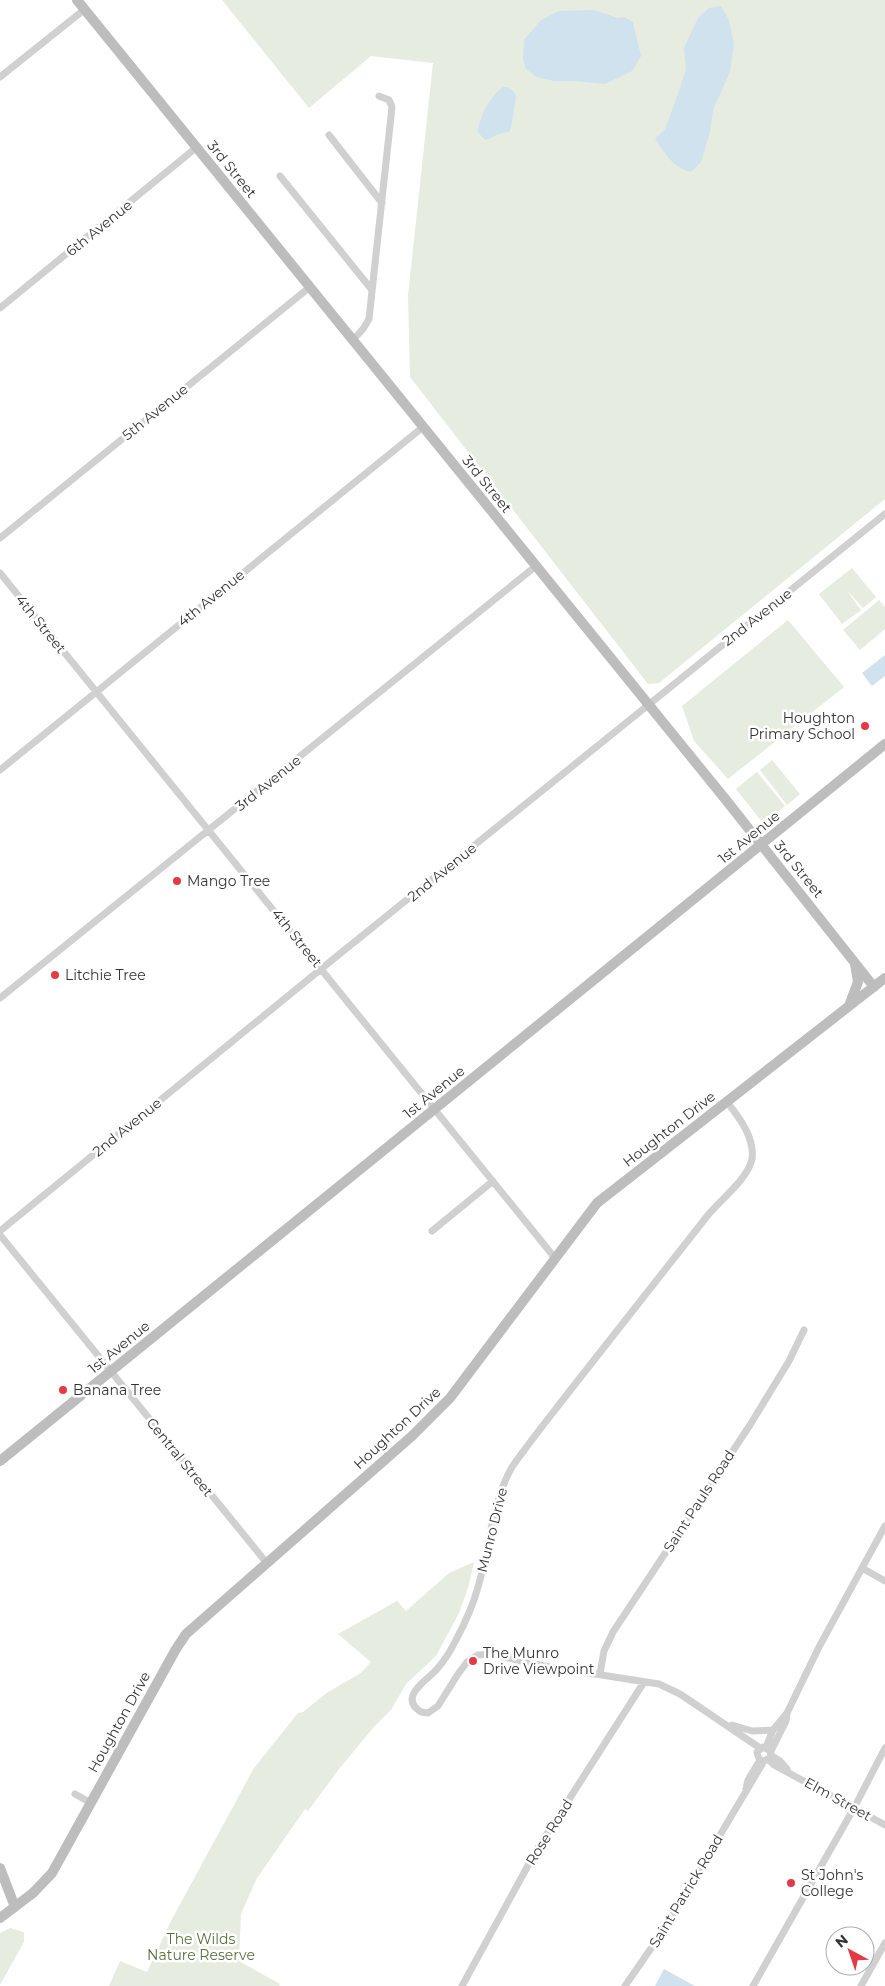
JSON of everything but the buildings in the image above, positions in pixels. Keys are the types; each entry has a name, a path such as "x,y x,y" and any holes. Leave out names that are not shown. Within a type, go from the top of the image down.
{"street":[{"name":"3rd Street","path":"78,0 853,958 874,987"},
{"path":"0,77 85,9"},
{"path":"353,340 367,323 382,203 392,107 390,100 379,96"},
{"path":"329,136 382,203"},
{"name":"6th Avenue","path":"0,308 197,147"},
{"path":"280,176 372,290"},
{"name":"5th Avenue","path":"0,538 310,287"},
{"name":"4th Avenue","path":"0,770 423,426"},
{"name":"2nd Avenue","path":"0,1231 321,969 885,514"},
{"name":"3rd Avenue","path":"0,998 536,566"},
{"name":"4th Street","path":"0,573 555,1258"},
{"name":"1st Avenue","path":"0,1461 885,744"},
{"path":"848,1007 858,982 853,958"},
{"name":"Houghton Drive","path":"0,1918 33,1893 52,1873 183,1638 194,1626 412,1436 446,1403 597,1203 885,978"},
{"name":"Munro Drive","path":"644,1682 544,1666 491,1654 474,1657 464,1665 435,1709 428,1713 421,1712 415,1709 412,1702 413,1694 417,1688 444,1661 466,1620 479,1586 502,1484 512,1466 711,1211 742,1178 750,1164 752,1152 749,1138 741,1120 727,1102"},
{"path":"432,1231 493,1181"},
{"name":"Central Street","path":"0,1235 266,1562"},
{"name":"Saint Pauls Road","path":"600,1674 604,1651 613,1632 750,1425 789,1361 804,1330"},
{"name":"Saint Patrick Road","path":"765,1754 773,1730 787,1713 819,1647 885,1526"},
{"path":"862,1568 885,1581"},
{"name":"Elm Street","path":"644,1682 659,1684 675,1691 737,1732 765,1754 774,1765 885,1825"},
{"name":"Rose Road","path":"462,1986 536,1851 644,1682"},
{"name":"Saint Patrick Road","path":"625,1986 663,1931 744,1794 748,1780 786,1721 787,1713"},
{"path":"717,1719 747,1730 773,1730"},
{"path":"752,1986 854,1808 885,1748"},
{"path":"75,1794 91,1803"},
{"path":"0,1868 15,1908"},
{"path":"861,1986 885,1942"}],"green space":[{"path":"222,0 885,0 885,499 659,683 648,684 410,377 408,296 433,63 371,56 309,108"},
{"path":"852,568 876,597 863,608 846,589 861,610 842,624 819,594"},
{"path":"879,600 885,607 885,629 860,650 843,630"},
{"path":"788,620 844,687 728,779 694,741 682,706"},
{"path":"772,760 800,794 787,805 760,770"},
{"path":"757,772 785,806 763,823 736,789"},
{"name":"The Wilds Nature Reserve","path":"474,1562 468,1588 459,1613 436,1656 406,1684 391,1710 373,1728 339,1769 308,1811 305,1809 257,1878 241,1914 239,1961 280,1984 279,1986 109,1986 120,1961 147,1972 171,1921 254,1768 298,1713 303,1712 328,1692 361,1673 371,1662 338,1634 397,1601 406,1611 449,1573"},
{"path":"10,1928 24,1932 24,1942 0,1985 0,1933"}],"water":[{"path":"721,6 729,20 734,44 730,72 713,110 710,132 701,162 691,172 674,163 655,139 665,129 679,91 686,69 684,48 698,18 709,8"},
{"path":"594,10 618,18 624,17 633,22 641,56 632,71 605,84 554,81 537,77 526,69 523,59 524,40 541,20 559,11"},
{"path":"503,87 507,87 514,92 516,97 511,128 509,132 485,140 477,131 483,112"},
{"path":"885,655 885,676 872,686 862,673"},
{"path":"664,1969 695,1986 655,1986"}],"place":[{"name":"Houghton Primary School","path":"865,726"},
{"name":"Mango Tree","path":"177,881"},
{"name":"Litchie Tree","path":"55,975"},
{"name":"Banana Tree","path":"63,1390"},
{"name":"The Munro Drive Viewpoint","path":"473,1661"},
{"name":"St John's College","path":"791,1883"}]}
